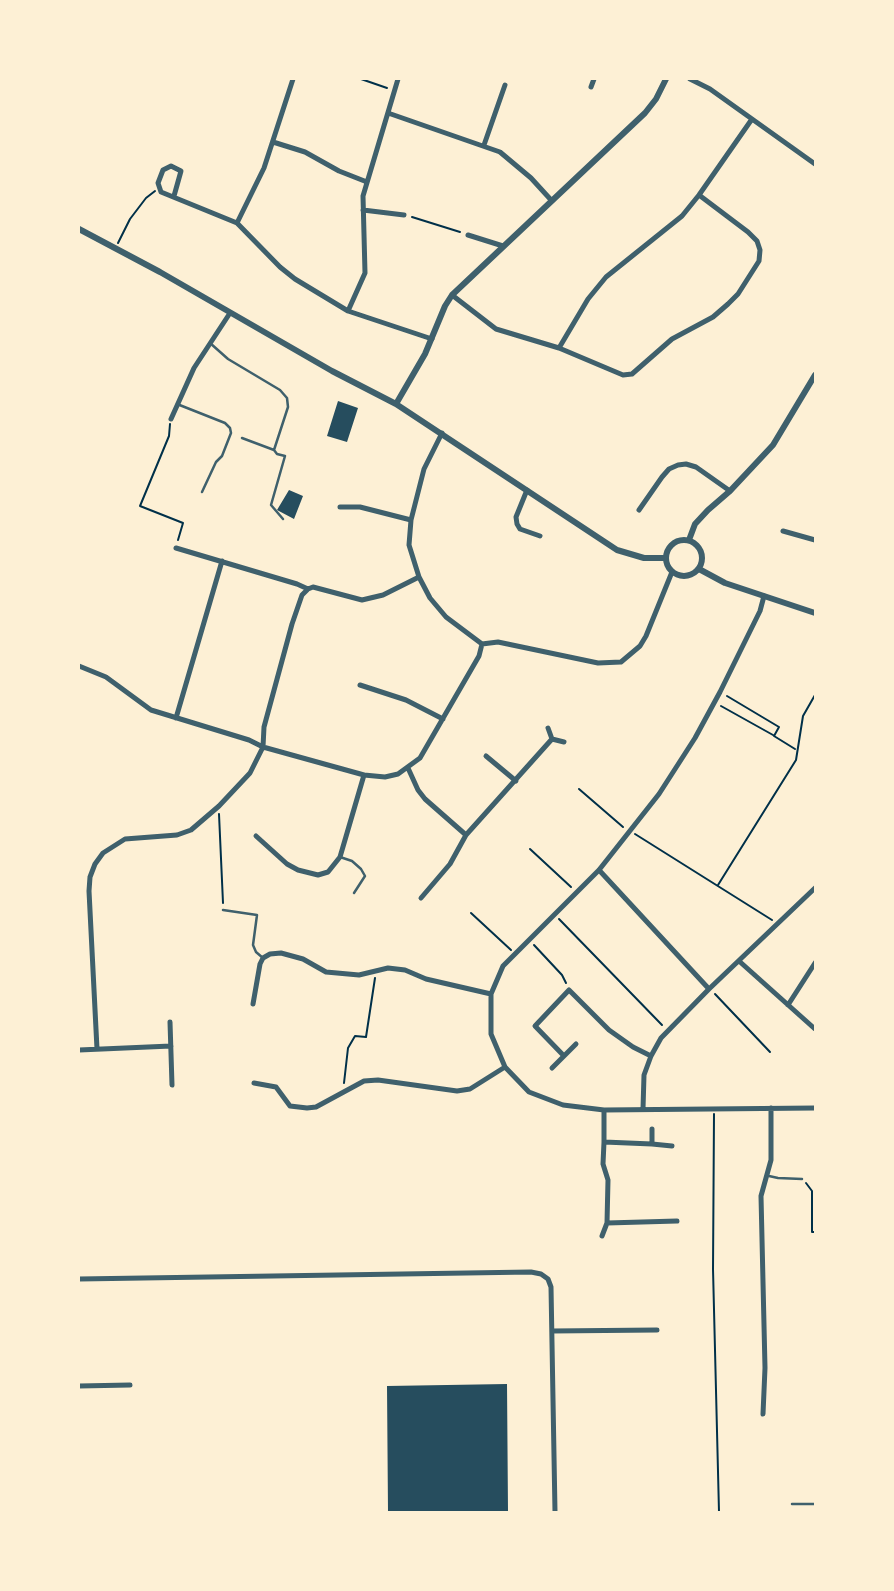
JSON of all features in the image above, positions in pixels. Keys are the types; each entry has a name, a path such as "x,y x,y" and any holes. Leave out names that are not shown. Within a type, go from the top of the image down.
{"street":[{"path":"237,223 264,168 293,79"},
{"path":"348,311 365,273 363,210 367,182 398,79"},
{"path":"591,87 594,79"},
{"path":"396,404 432,339 452,295 645,113 666,79"},
{"path":"690,79 710,89 815,164"},
{"path":"484,145 505,85"},
{"path":"388,113 484,145 514,161 552,201"},
{"path":"559,348 574,320 606,277 667,230 699,195 752,119"},
{"path":"273,142 305,152 339,171 367,182"},
{"path":"174,196 181,171 178,168 166,167 158,183 161,192 237,223 280,267 322,297 348,311 432,339"},
{"path":"452,295 496,329 559,348 623,375 632,374 672,339 713,317 738,293 759,261 757,241 699,195"},
{"path":"363,210 404,215"},
{"path":"79,229 160,271 230,313 396,404 617,550 644,558 666,558"},
{"path":"468,234 503,246"},
{"path":"171,419 194,368 230,313"},
{"path":"689,540 695,524 773,446 815,376"},
{"path":"442,433 424,469 411,520 409,545 419,577 430,598 446,617 482,644 499,642 598,663 621,662 640,646 646,636 673,572"},
{"path":"639,510 662,477 669,469 678,465 696,467 730,491"},
{"path":"527,490 516,517 517,524 520,530 540,536"},
{"path":"340,507 360,507 411,520"},
{"path":"783,531 815,540"},
{"path":"678,540 689,540 701,551 703,560 693,575 683,576 667,566 666,558 668,548 678,540"},
{"path":"177,548 307,589"},
{"path":"176,718 222,561"},
{"path":"699,569 725,583 815,613"},
{"path":"97,1049 89,891 95,864 103,853 125,839 177,835 191,830 219,806 250,773 263,747 264,727 302,595 307,589 313,587 362,600 383,595 419,577"},
{"path":"764,596 760,611 720,692 677,766 599,870 515,953 496,978 491,994 491,1034 505,1068 529,1092 582,1108 815,1108"},
{"path":"79,666 106,677 151,710 249,740 263,747 364,775 385,777 408,768 420,758 479,656 482,644"},
{"path":"360,685 406,700 443,719"},
{"path":"548,728 552,739"},
{"path":"552,739 564,742"},
{"path":"421,898 450,864 466,835 552,739"},
{"path":"486,756 516,781"},
{"path":"408,768 425,799 466,835"},
{"path":"256,836 287,864 307,874 328,872 341,857 364,775"},
{"path":"599,870 709,989"},
{"path":"643,1109 644,1075 660,1038 815,888"},
{"path":"253,1004 260,964 263,958 270,954 292,955 326,972 343,975 359,975 388,968 405,970 426,979 491,994"},
{"path":"739,961 813,1026 803,1032"},
{"path":"788,1005 815,963"},
{"path":"564,1056 535,1026 569,990 609,1030 632,1047 651,1056"},
{"path":"170,1022 172,1086"},
{"path":"552,1068 576,1044"},
{"path":"79,1050 171,1046"},
{"path":"254,1083 276,1087 290,1106 299,1109 316,1107 363,1081 378,1080 457,1091 470,1089 505,1068"},
{"path":"763,1414 765,1368 761,1196 771,1160 771,1108"},
{"path":"602,1236 607,1223 608,1180 603,1164 604,1110"},
{"path":"652,1129 652,1144"},
{"path":"604,1142 672,1146"},
{"path":"607,1223 677,1221"},
{"path":"79,1279 531,1272 548,1279 551,1287 555,1512"},
{"path":"552,1331 657,1330"},
{"path":"79,1385 130,1385"}],"lane":[{"path":"210,343 228,359 280,390 287,398 288,407 274,450"},
{"path":"177,404 225,423 230,428 231,433 222,456 216,462 202,492"},
{"path":"242,438 285,456 271,505 283,519"},
{"path":"341,857 361,869 365,876 354,893"},
{"path":"223,910 257,915 253,945 263,958"},
{"path":"765,1175 802,1179"},
{"path":"792,1504 815,1503"}],"path":[{"path":"361,79 394,91"},
{"path":"116,248 130,219 146,198 158,188"},
{"path":"404,215 468,234"},
{"path":"171,419 169,436 140,506 183,523 177,548"},
{"path":"720,692 779,727 774,736"},
{"path":"718,885 796,760 803,716 815,695"},
{"path":"714,702 797,750"},
{"path":"579,789 630,832 778,923"},
{"path":"219,806 223,910"},
{"path":"530,849 576,893"},
{"path":"471,913 515,953"},
{"path":"555,915 650,1016 668,1031"},
{"path":"529,939 562,975 569,990"},
{"path":"343,1091 348,1048 355,1036 366,1037 377,970"},
{"path":"709,989 770,1052"},
{"path":"714,1109 713,1269 719,1512"},
{"path":"802,1179 812,1191 812,1232 815,1232"}],"building":[{"path":"338,401 358,408 347,442 327,436"},
{"path":"289,490 303,496 294,519 277,510"},
{"path":"507,1384 508,1512 388,1512 387,1386"}]}
